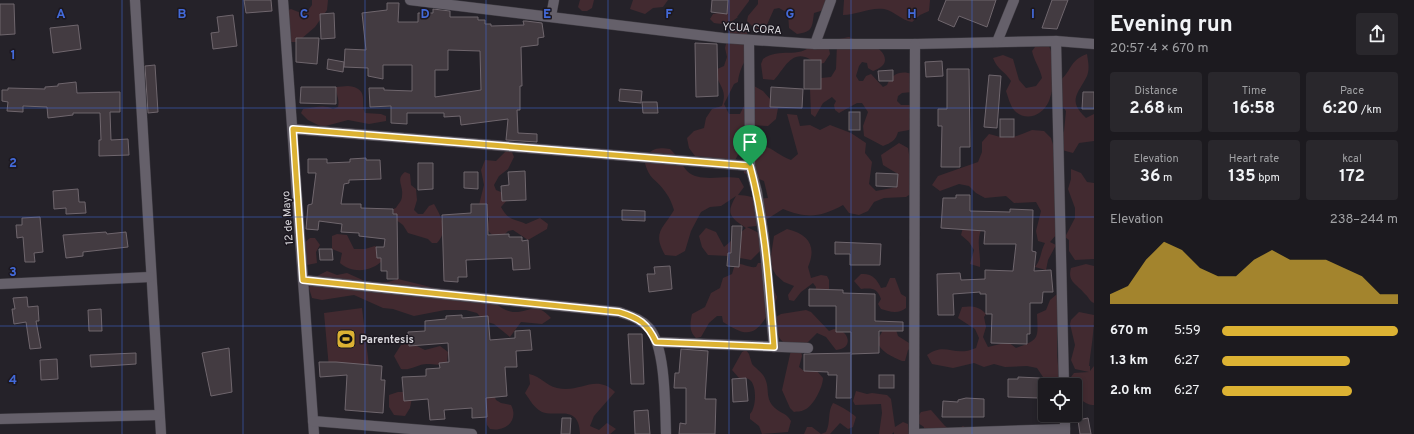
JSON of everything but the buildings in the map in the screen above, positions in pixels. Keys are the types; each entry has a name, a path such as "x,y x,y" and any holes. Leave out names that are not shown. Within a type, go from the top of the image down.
{"street":[{"path":"134,0 150,277 161,434"},
{"name":"12 de Mayo","path":"283,0 314,434"},
{"name":"YCUA CORA","path":"410,0 508,13 550,16 749,40 814,44 915,44 1056,41 1094,44"},
{"path":"550,16 554,0"},
{"path":"814,44 830,0"},
{"path":"998,42 1014,0"},
{"path":"749,40 750,166 757,192 764,238 774,347"},
{"path":"1056,41 1064,378"},
{"path":"915,44 914,434 1065,432"},
{"path":"293,129 750,166"},
{"path":"0,284 150,277"},
{"path":"303,280 619,312 637,318 650,328 656,342 663,374 666,434"},
{"path":"656,342 808,348"},
{"path":"0,419 159,415"},
{"path":"313,421 472,434"}],"shaded area":[{"path":"312,0 328,0 327,10 315,27 297,42 291,42 284,35 286,11 291,9 301,13 306,13 312,5"},
{"path":"580,0 594,0 592,8 587,11 582,11 578,7"},
{"path":"633,0 668,0 663,7 653,8 645,14 630,9"},
{"path":"723,0 749,1 738,17 724,24 717,24 710,19 713,14 718,13"},
{"path":"758,0 830,0 824,10 814,13 811,28 806,32 797,34 789,28 788,13 779,8 774,9 765,29 755,29 747,21 748,16 758,4"},
{"path":"844,0 930,0 929,11 920,15 912,22 884,9 874,9 843,15"},
{"path":"740,25 747,33 750,40 749,52 740,73 738,82 734,84 724,104 729,114 740,114 754,86 763,91 778,108 776,119 768,126 747,125 742,146 732,165 711,163 706,157 695,156 689,148 687,138 694,131 704,128 706,118 712,109 722,106 724,95 715,70 724,66 727,57 725,48 730,28"},
{"path":"849,37 876,47 884,55 885,62 883,66 873,71 868,68 867,63 862,62 856,76 859,81 863,81 866,76 871,74 883,87 887,85 891,78 897,74 904,72 912,74 912,92 902,93 898,96 897,101 901,105 911,105 912,126 909,130 898,132 893,141 883,146 864,136 863,126 868,112 862,103 857,103 839,113 835,110 834,105 836,101 832,97 823,103 815,117 811,114 810,89 821,78 831,77 836,69 837,43 839,39"},
{"path":"1038,43 1048,44 1051,50 1054,72 1049,101 1043,110 1034,116 1029,117 1019,114 1011,106 1006,91 1011,81 997,66 993,58 1003,55 1013,59 1019,80 1026,88 1036,86 1042,78 1032,51"},
{"path":"811,45 829,49 830,54 824,63 819,64 805,57 795,57 774,80 763,79 761,64 763,59 776,54 801,51"},
{"path":"1087,54 1088,73 1078,92 1076,102 1080,112 1086,118 1094,114 1094,141 1079,143 1073,153 1062,150 1059,140 1064,131 1066,111 1060,103 1058,82 1063,78 1073,63"},
{"path":"336,87 355,87 362,93 365,113 381,114 386,116 386,121 369,124 348,120 322,127 308,120 301,113 303,109 322,107 333,109 338,107 339,102"},
{"path":"787,114 797,115 800,126 810,125 820,130 830,125 851,133 866,143 865,153 872,162 869,184 876,191 897,187 898,174 883,165 881,155 899,143 908,148 915,191 906,197 884,198 874,202 868,211 859,215 849,213 843,205 828,212 814,215 799,214 783,209 756,226 747,227 763,235 766,245 751,260 729,256 708,255 702,247 699,236 706,228 716,232 724,247 746,228 733,218 730,211 736,196 721,206 710,207 701,212 691,231 685,251 676,256 665,255 659,241 660,231 674,210 667,195 648,172 644,159 647,155 655,149 670,149 687,171 692,175 705,178 739,178 744,187 738,195 768,198 764,181 744,173 744,158 752,146 757,145 767,147 791,160 798,154"},
{"path":"1032,130 1044,131 1051,138 1054,148 1056,235 1050,242 1056,245 1048,260 1046,270 1035,267 1039,261 1045,243 1038,241 1036,231 1041,211 1036,202 1014,203 1006,196 985,198 976,193 969,186 959,184 940,191 932,185 938,176 978,162 982,152 982,142 989,134 1002,137 1011,137"},
{"path":"507,150 512,152 514,157 508,169 499,176 494,185 496,190 506,194 508,199 501,207 509,217 514,220 526,224 540,218 548,224 547,229 528,240 513,230 508,231 504,235 492,235 487,229 489,218 479,205 484,185 481,170 485,160 496,161"},
{"path":"1071,169 1081,173 1087,182 1094,183 1094,259 1075,260 1069,251 1069,240 1065,237 1075,218 1075,208 1068,189 1071,179"},
{"path":"405,172 410,174 411,185 416,189 417,200 414,210 418,214 423,214 429,206 434,204 439,213 443,224 443,234 437,243 432,243 428,239 408,233 403,225 395,219 393,209 396,208 401,199 402,192 400,180"},
{"path":"964,224 981,230 979,239 980,267 970,264 974,250 969,242 961,235"},
{"path":"787,229 802,235 810,243 811,254 808,267 811,278 821,275 827,276 829,280 829,291 815,292 816,287 813,283 801,292 794,301 789,300 788,295 794,286 784,282 776,275 770,262 774,236"},
{"path":"337,234 347,235 354,249 365,249 375,246 380,249 383,260 368,269 356,270 345,267 340,263 342,253 332,249 332,236"},
{"path":"310,238 315,238 320,245 316,252 317,263 307,265 304,243"},
{"path":"758,263 763,263 777,297 774,306 763,322 753,331 743,332 723,322 722,316 717,316 709,323 701,337 696,338 692,333 691,327 692,314 705,307 711,293 720,288 723,278 732,274 735,264 756,267"},
{"path":"1086,264 1094,266 1094,303 1070,277 1071,268"},
{"path":"327,271 337,275 347,273 367,282 388,282 398,279 495,303 503,309 513,312 536,308 551,318 542,324 521,322 510,337 494,324 484,321 477,313 466,310 445,310 414,316 393,309 383,308 354,295 322,300 312,298 309,288 313,278"},
{"path":"861,274 868,274 874,277 881,288 886,287 890,278 895,278 901,294 906,297 906,308 894,312 881,309 878,304 881,299 878,293 871,289 861,289 854,281"},
{"path":"1057,294 1057,355 1059,378 1043,378 1037,368 1027,366 1005,367 994,364 984,367 974,363 953,368 932,364 927,355 939,349 968,351 976,348 979,338 975,329 958,318 962,307 975,307 981,309 986,314 984,317 986,327 983,337 988,347 1008,342 1016,348 1030,343 1036,337 1037,333 1037,314 1046,310 1050,300"},
{"name":"Parentesis","path":"362,308 369,366 329,368 324,313"},
{"path":"806,310 811,312 829,331 834,329 844,333 848,340 846,346 842,349 836,350 826,337 817,333 806,344 791,344 783,342 777,332 776,317 781,314"},
{"path":"1079,312 1094,315 1089,366 1090,371 1094,366 1094,405 1082,400 1082,378 1071,378 1074,373 1089,372 1075,369 1071,360 1075,345 1070,324 1071,320"},
{"path":"883,330 896,330 898,336 909,343 911,348 908,350 905,361 891,356 881,348 877,341"},
{"path":"411,343 425,350 440,346 448,352 447,363 439,365 424,364 408,369 401,369 394,356 401,345"},
{"path":"474,347 496,400 501,403 511,405 513,410 513,416 510,424 501,429 490,429 487,425"},
{"path":"746,350 752,364 765,378 769,399 772,405 787,416 791,421 788,432 762,434 759,426 750,419 755,398 753,384 748,379 739,378 732,370 742,352"},
{"path":"791,350 801,351 802,356 799,367 804,371 806,369 816,370 823,378 823,382 814,401 803,411 794,412 790,408 782,390"},
{"path":"529,374 557,388 565,389 594,384 601,384 608,387 615,392 594,416 590,426 599,430 607,423 616,429 610,434 580,434 579,424 576,418 571,415 542,412 532,404 525,393 530,384"},
{"path":"856,391 867,394 872,393 887,395 891,399 895,427 903,422 908,424 909,434 894,434 894,432 892,434 879,434 882,413 881,404 855,405 853,401"},
{"path":"403,392 412,398 410,408 405,416 394,415 389,407 389,395"},
{"path":"833,403 839,405 856,417 853,427 848,429 840,423 830,434 821,434 826,432 830,410"},
{"path":"931,410 945,426 954,432 963,426 972,431 924,434 924,427 915,421 921,412"},
{"path":"807,427 812,427 821,434 804,434"}],"place":[{"name":"Parentesis","path":"346,339"}],"route":[{"path":"293,129 750,166 757,192 764,238 774,347 656,342 650,328 637,318 619,312 537,305 303,280 293,129"}]}
